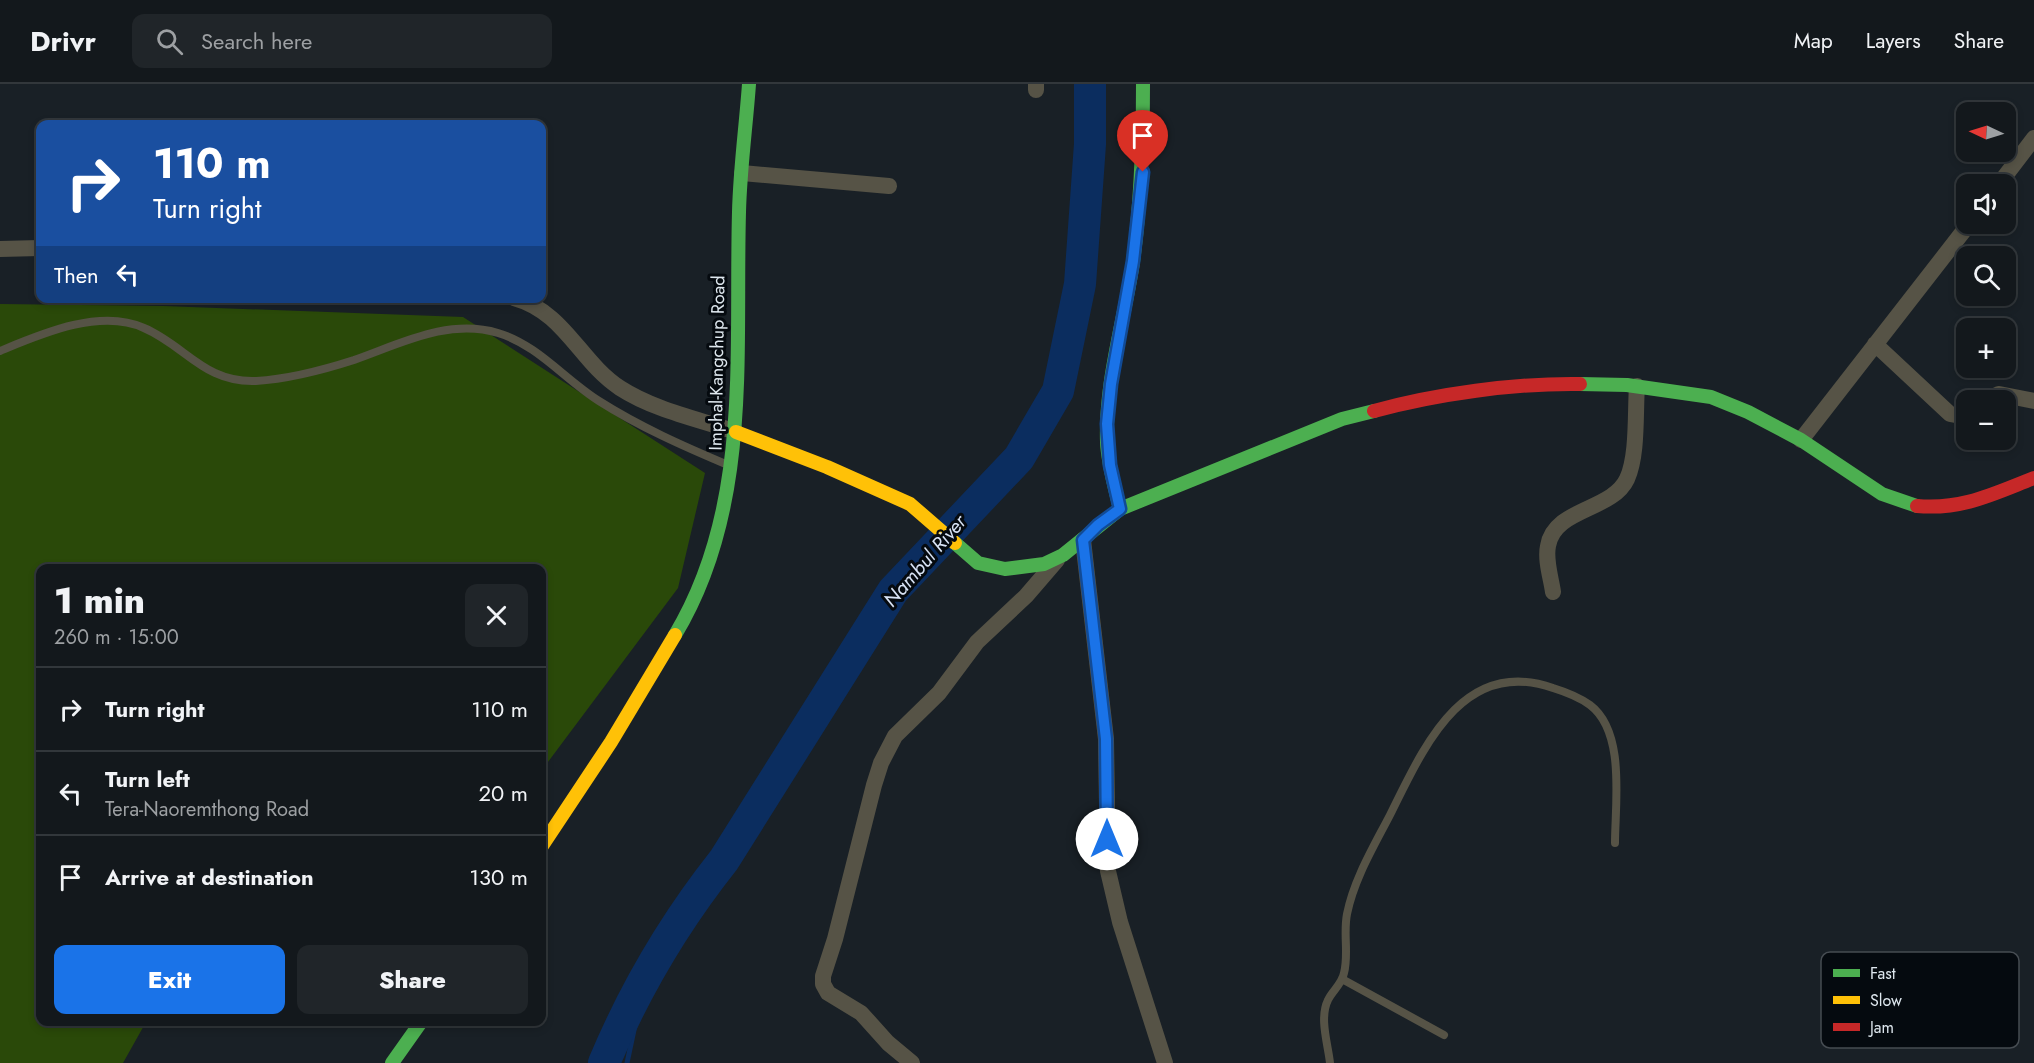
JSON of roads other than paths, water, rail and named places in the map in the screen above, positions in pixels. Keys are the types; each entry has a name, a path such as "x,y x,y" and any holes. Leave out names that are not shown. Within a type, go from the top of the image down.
{"street":[{"name":"Imphal-Kangchup Road","path":"546,840 611,742 688,614 709,567 722,520 736,432 736,312 742,173 749,84"},
{"path":"1120,509 1110,465 1107,424 1111,384 1127,301 1138,215 1144,151 1143,84"},
{"path":"2007,174 2034,138"},
{"path":"742,173 889,186"},
{"path":"1801,440 1961,234"},
{"path":"0,249 36,248"},
{"path":"528,303 554,318 581,353 619,388 638,399 736,432 826,467 910,504 978,563 1005,568 1024,568 1044,564 1059,557 1083,540 1098,525 1120,509 1341,419 1378,408 1468,392 1575,384 1637,386 1711,397 1748,412 1801,440 1882,494 1918,506 1946,508 1964,505 2034,478"},
{"path":"1875,344 1950,414 1956,415"},
{"path":"1553,592 1547,555 1551,536 1565,521 1614,495 1627,478 1632,460 1637,386"},
{"path":"2016,397 2034,401"},
{"path":"1083,540 1106,739 1108,871 1120,922 1165,1063"},
{"path":"912,1063 888,1043 861,1012 828,993 823,984 823,976 835,939 874,785 881,763 895,736 939,693 977,642 1026,597 1059,557"},
{"path":"392,1063 418,1026"}],"lane":[{"path":"0,351 86,323 105,321 128,323 158,335 198,366 220,376 254,381 282,378 341,363 427,333 456,328 495,332 531,347 596,399 644,429 732,466"},
{"path":"1330,1063 1325,1010 1331,994 1342,979 1346,962 1347,914 1359,878 1419,756 1444,721 1465,700 1485,687 1506,681 1546,685 1571,694 1591,705 1603,719 1611,736 1615,755 1615,843"},
{"path":"1342,979 1444,1035"}],"waterway":[{"name":"Nambul River","path":"604,1063 642,983 672,932 724,860 893,591 1019,458 1058,391 1080,284 1090,144 1090,84"},
{"path":"627,1063 647,969"}]}
